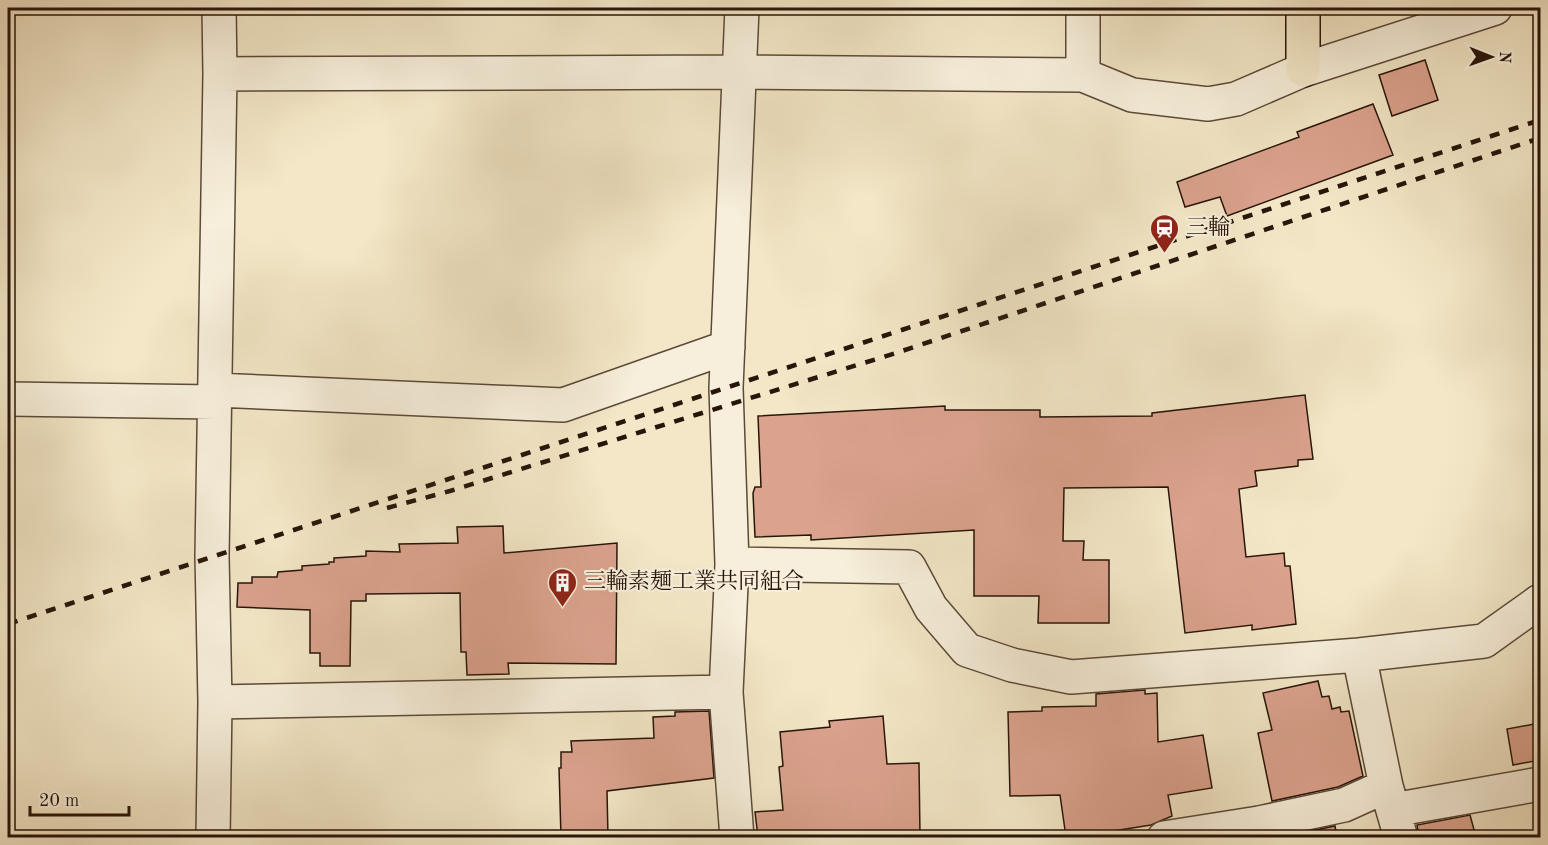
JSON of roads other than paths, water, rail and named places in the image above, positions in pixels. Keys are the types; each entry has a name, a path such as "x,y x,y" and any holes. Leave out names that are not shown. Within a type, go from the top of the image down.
{"main road":[{"path":"1303,8 1303,70"}],"street":[{"path":"213,837 215,702 212,556 220,74 219,8"},
{"path":"737,837 726,692 732,564 726,388 742,8"},
{"path":"1083,8 1083,75"},
{"path":"220,74 740,72 1083,75 1132,95 1208,104 1236,99 1303,70 1495,8"},
{"path":"8,399 215,396 563,405 728,347"},
{"path":"732,564 909,567 931,608 967,650 1012,665 1071,677 1359,655 1484,641 1540,601"},
{"path":"1359,655 1393,811"},
{"path":"215,702 726,692"},
{"path":"1164,837 1259,823 1344,805 1393,811 1540,784"}],"railway":[{"path":"8,624 1540,120"},
{"path":"387,508 450,491 896,353 1540,138"}],"place":[{"name":"三輪","path":"1165,254"},
{"name":"三輪素麺工業共同組合","path":"563,608"}]}
